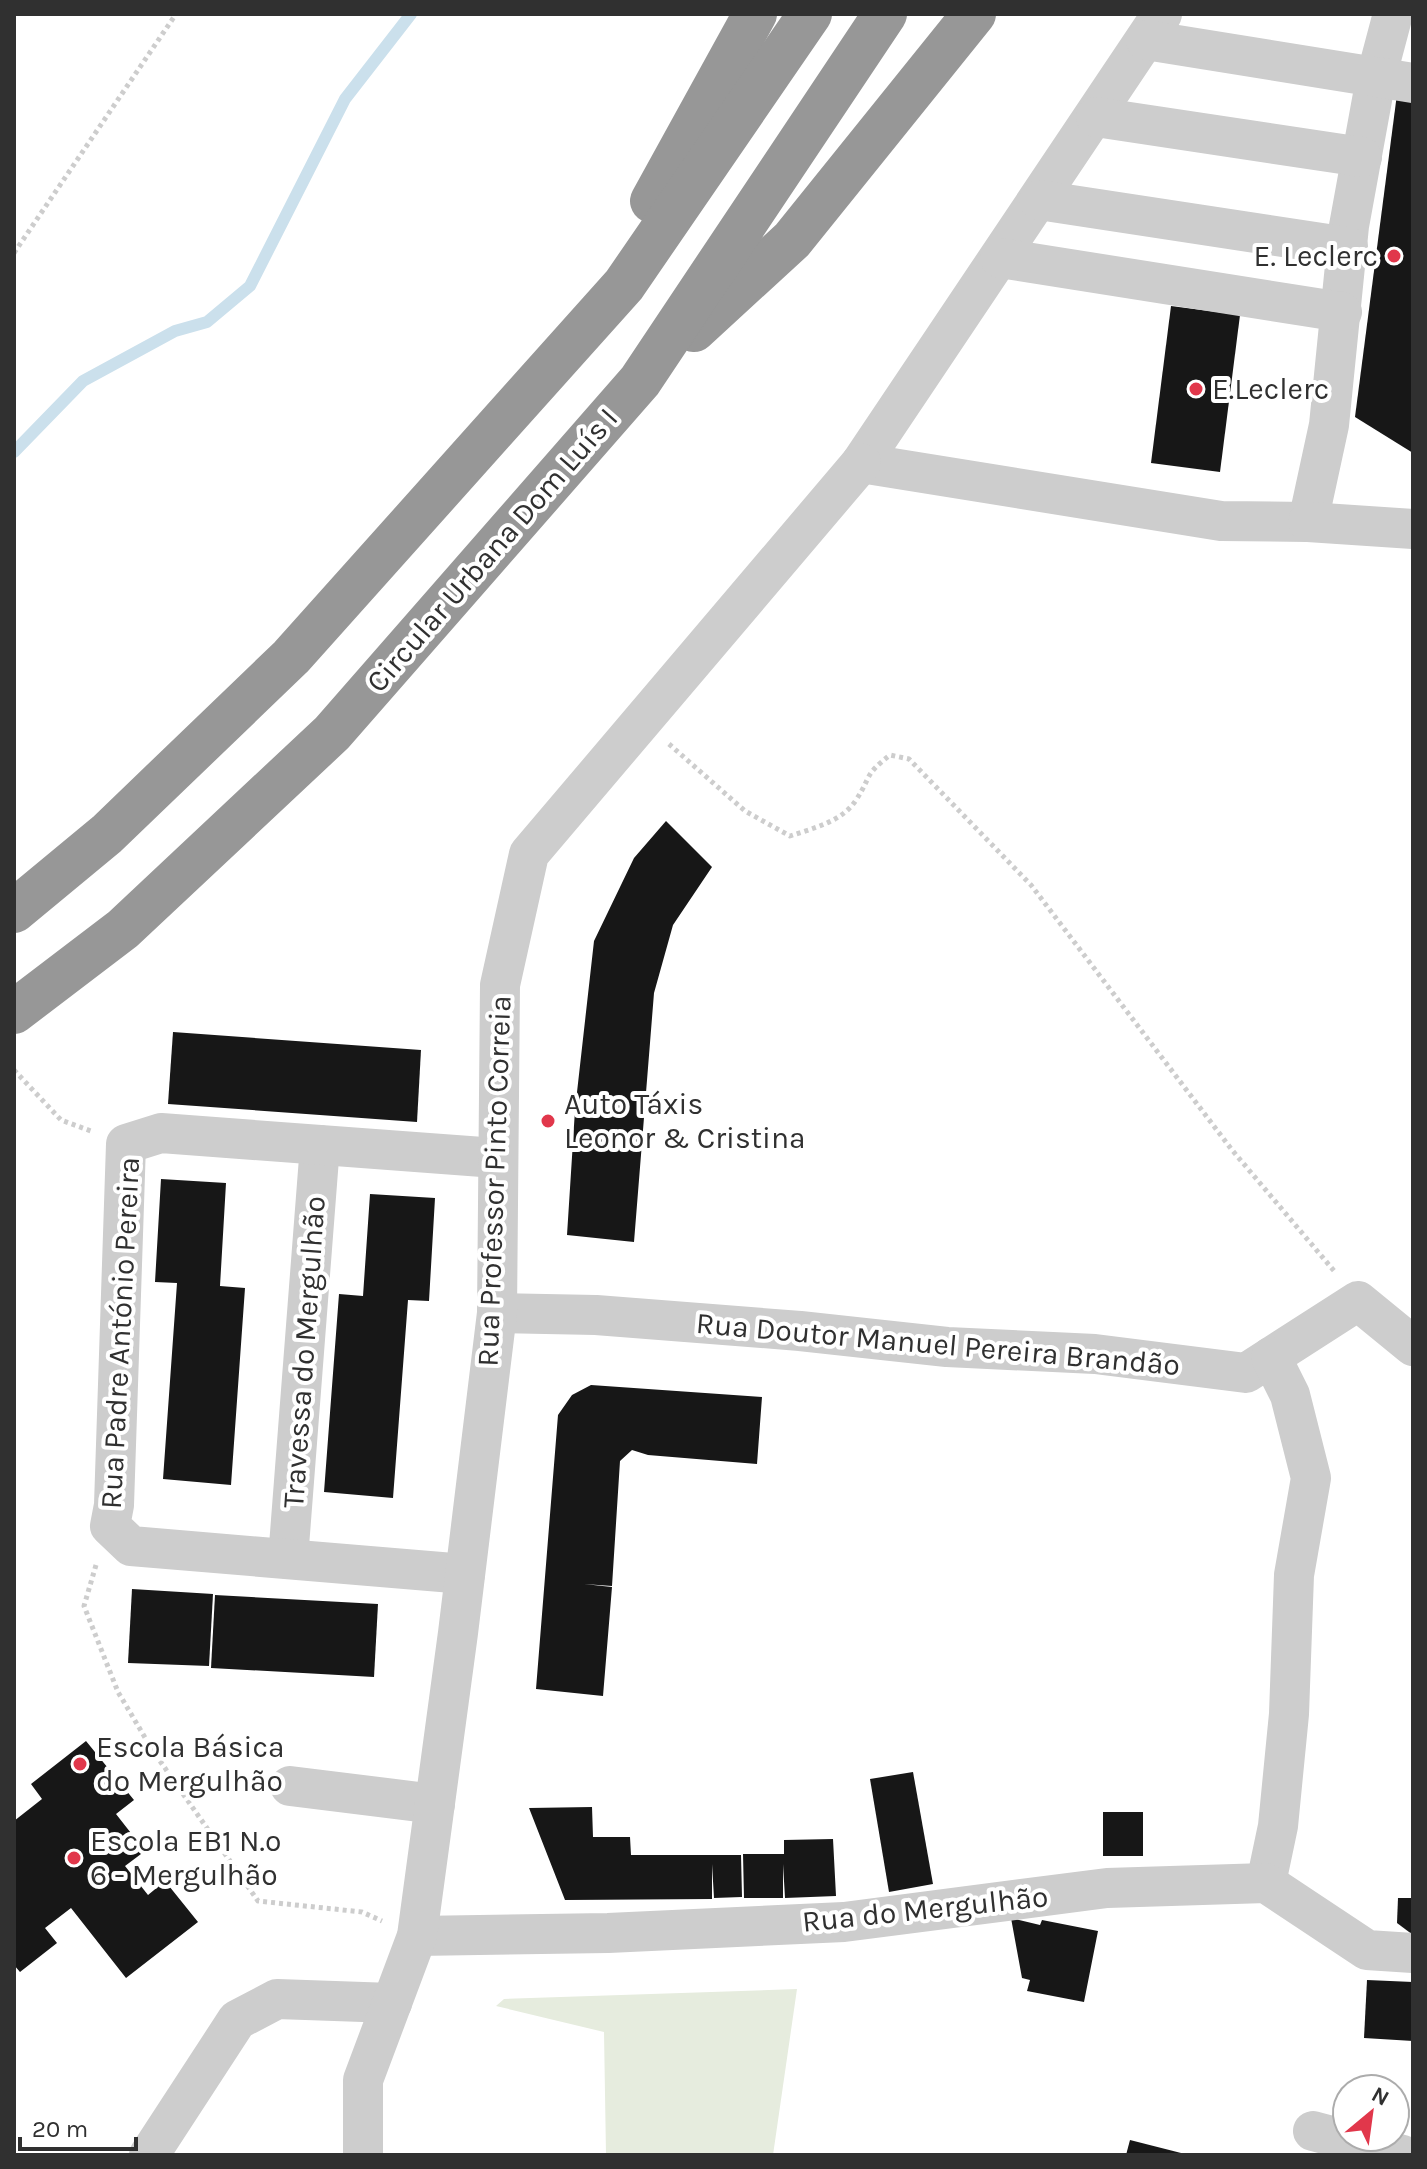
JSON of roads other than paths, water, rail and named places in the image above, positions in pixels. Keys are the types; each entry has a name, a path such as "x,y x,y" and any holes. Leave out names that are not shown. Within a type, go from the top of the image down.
{"highway":[{"path":"624,285 653,201 755,14"},
{"path":"14,911 107,834 291,657 624,285 810,14"},
{"name":"Circular Urbana Dom Luís I","path":"14,1012 123,929 332,733 640,381 885,14"},
{"path":"640,381 792,240 974,14"}],"street":[{"path":"1308,522 1329,425 1348,247 1362,157 1394,80 1393,14"},
{"path":"1154,27 1394,80"},
{"name":"Rua Professor Pinto Correia","path":"363,2155 363,2080 417,1936 465,1574 497,1313 496,1158 500,985 529,854 861,463 1154,27"},
{"path":"1096,117 1362,157"},
{"path":"1039,200 1348,247"},
{"path":"1000,258 1342,312"},
{"path":"861,463 1221,521 1308,522 1413,529"},
{"name":"Rua Padre António Pereira","path":"465,1574 131,1546 110,1526 114,1505 126,1144 161,1133 496,1158"},
{"name":"Travessa do Mergulhão","path":"288,1559 320,1145"},
{"name":"Rua Doutor Manuel Pereira Brandão","path":"497,1313 612,1316 947,1347 1095,1354 1246,1373 1358,1301 1413,1346"},
{"path":"1271,1357 1290,1395 1311,1478 1294,1575 1289,1714 1278,1826 1266,1883 1367,1950 1413,1953"},
{"path":"290,1786 435,1804"},
{"name":"Rua do Mergulhão","path":"417,1936 608,1933 844,1922 1107,1888 1266,1883"},
{"path":"149,2155 237,2020 277,1999 392,2003"},
{"path":"1313,2131 1403,2155"}],"waterway":[{"path":"14,452 83,381 175,331 207,322 250,286 345,99 411,14"}],"place":[{"name":"E. Leclerc","path":"1394,256"},
{"name":"E.Leclerc","path":"1196,389"},
{"name":"Auto Táxis Leonor & Cristina","path":"548,1121"},
{"name":"Escola Básica do Mergulhão","path":"80,1764"},
{"name":"Escola EB1 N.º 6 - Mergulhão","path":"74,1858"}]}
